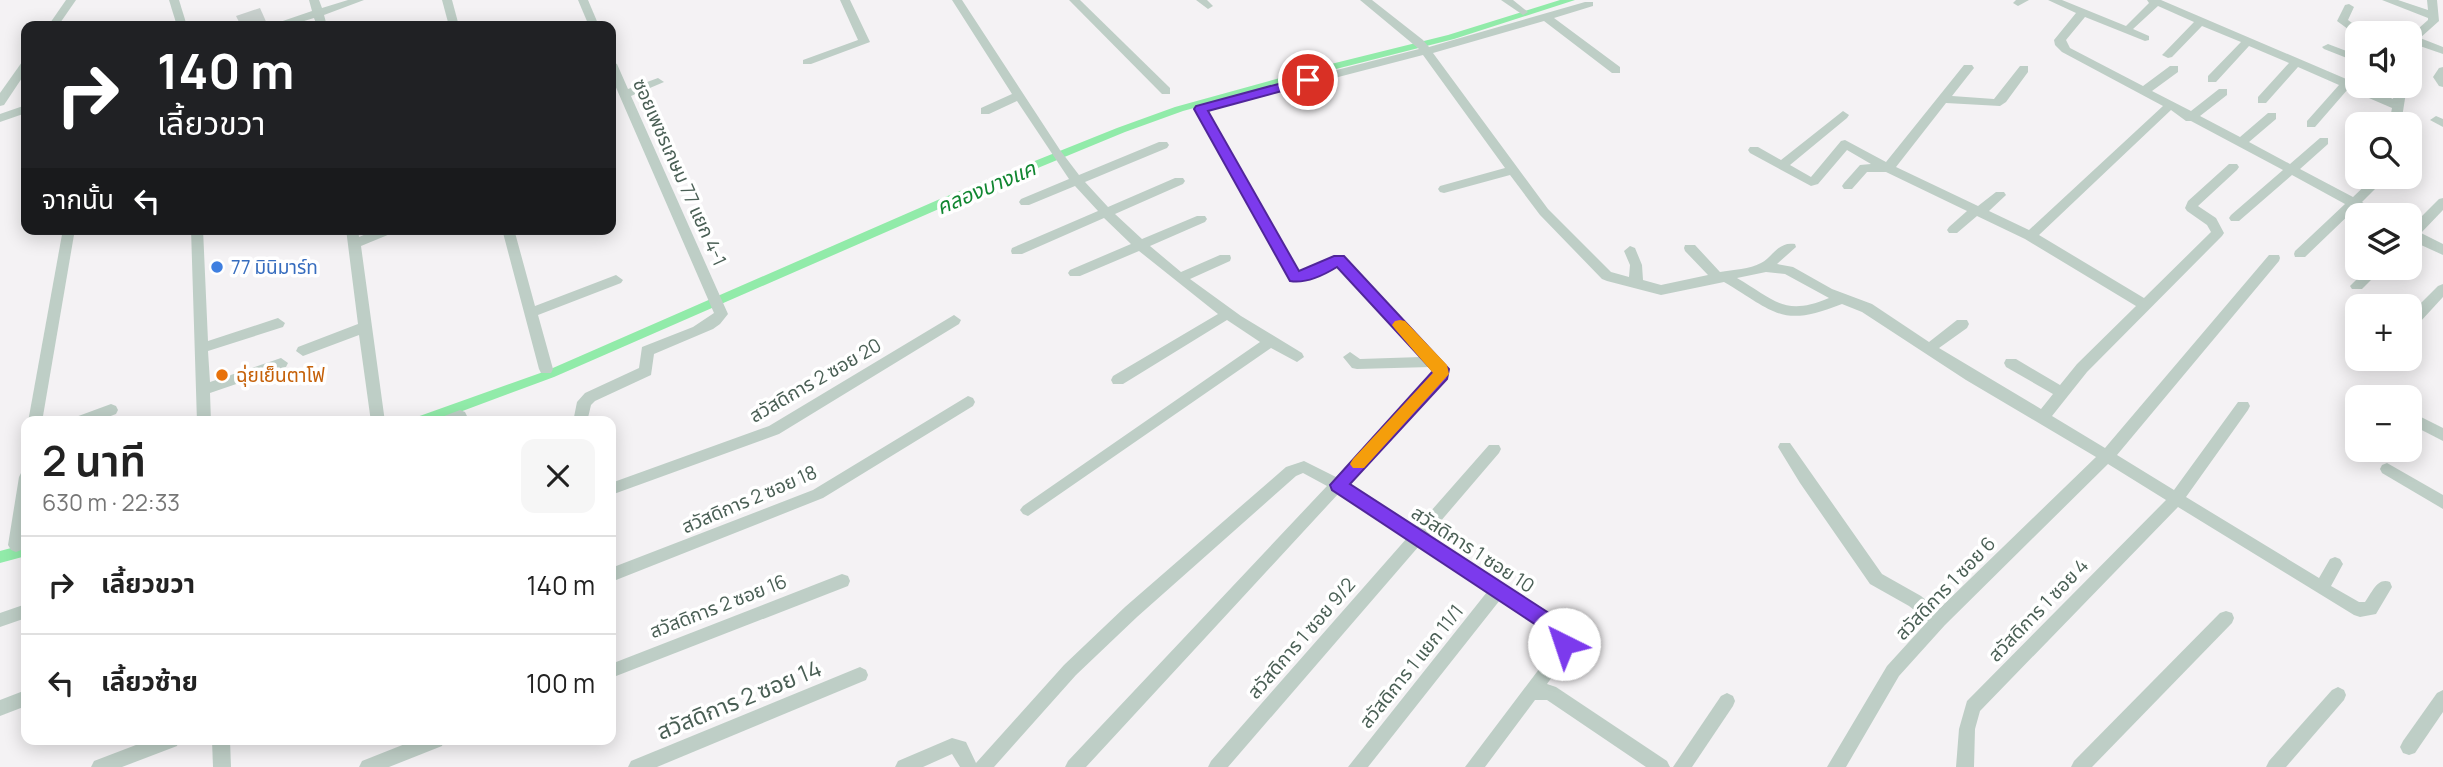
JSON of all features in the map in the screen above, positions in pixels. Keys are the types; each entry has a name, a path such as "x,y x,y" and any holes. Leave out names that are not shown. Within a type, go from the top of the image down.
{"street":[{"path":"56,21 71,0"},
{"path":"174,0 181,21"},
{"path":"314,0 321,21"},
{"path":"294,21 359,0"},
{"path":"447,0 453,21"},
{"path":"583,0 592,21"},
{"path":"807,62 864,42 845,0"},
{"path":"957,0 1062,160 1105,212 1139,245 1181,278 1270,342 1297,357"},
{"path":"1074,0 1166,91"},
{"path":"1365,0 1422,47 1544,212 1607,276 1661,290 1766,267 1788,270 1867,308 1929,349 2353,607 2365,611 2373,607 2385,587"},
{"path":"1506,0 1523,12"},
{"path":"2053,0 2145,38"},
{"path":"2388,0 2434,16"},
{"path":"2422,32 2432,25 2432,0"},
{"path":"2131,26 2154,1 2345,84"},
{"path":"1074,767 1438,379 1441,369 1339,260 1316,272 1295,277 1200,109 1588,4"},
{"path":"2345,23 2342,21 2349,7"},
{"path":"2083,12 2060,40 2061,46 2190,118 2353,203 2368,189"},
{"path":"1545,17 1616,70"},
{"path":"2168,55 2200,21"},
{"path":"2212,79 2248,41"},
{"path":"2422,44 2443,51"},
{"path":"2328,47 2345,54"},
{"path":"2262,100 2296,62"},
{"path":"1888,168 1968,68"},
{"path":"1943,99 1996,103 2024,69"},
{"path":"2142,92 2174,69"},
{"path":"0,102 21,71"},
{"path":"2443,71 2439,77 2443,83"},
{"name":"ซอยเพชรเกษม 77 แยก 4-1","path":"581,416 584,402 590,397 646,371 647,351 718,319 717,303 616,76"},
{"path":"624,94 658,82"},
{"path":"2311,124 2345,85"},
{"path":"2190,118 2223,92"},
{"path":"985,111 1019,95"},
{"path":"2379,98 2398,106"},
{"path":"2397,112 2399,98"},
{"path":"2030,236 2166,109"},
{"path":"0,118 21,112"},
{"path":"1781,166 1843,115"},
{"path":"2240,144 2272,116"},
{"path":"2235,218 2323,141"},
{"path":"1754,150 1803,179 1814,181 1845,144 1888,168 2030,236 2145,305"},
{"path":"1025,202 1163,145"},
{"path":"2043,417 2082,368 2218,233 2214,223 2191,208 2192,204 2233,167"},
{"path":"1848,186 1864,168 1888,168"},
{"path":"1444,190 1512,170"},
{"path":"1017,250 1180,181"},
{"path":"1954,230 2000,195"},
{"path":"2422,222 2443,202"},
{"path":"2300,254 2345,211"},
{"path":"1075,273 1201,219"},
{"path":"36,416 68,235"},
{"path":"197,235 204,416"},
{"path":"510,235 546,369"},
{"path":"353,236 377,416"},
{"path":"2422,240 2443,250"},
{"path":"1766,267 1778,254 1790,247"},
{"path":"1690,248 1722,278 1793,313 1813,311 1843,298"},
{"path":"1630,251 1636,265 1636,283"},
{"path":"1181,278 1225,258"},
{"name":"สวัสดิการ 1 ซอย 6","path":"1836,767 1893,671 1939,620 2107,456 2274,258"},
{"path":"530,313 616,280"},
{"path":"2357,286 2363,280"},
{"path":"2422,311 2443,289"},
{"path":"1118,380 1229,313"},
{"name":"สวัสดิการ 2 ซอย 20","path":"616,487 774,430 954,320"},
{"path":"201,348 278,323"},
{"path":"1929,349 1962,324"},
{"path":"303,351 365,327"},
{"path":"1028,510 1270,342"},
{"path":"1350,357 1357,364 1434,362"},
{"path":"202,390 281,363"},
{"path":"2011,363 2062,393"},
{"name":"สวัสดิการ 2 ซอย 18","path":"616,574 811,498 968,402"},
{"name":"สวัสดิการ 1 ซอย 4","path":"1965,767 1967,729 1973,707 2176,499 2243,406"},
{"path":"94,416 111,410"},
{"path":"2422,424 2443,435"},
{"path":"1785,447 1876,579 1915,601 1939,620"},
{"name":"สวัสดิการ 1 ซอย 9/2","path":"1217,767 1494,449"},
{"name":"สวัสดิการ 1 ซอย 10","path":"983,767 1070,670 1113,629 1291,471 1304,467 1338,485 1545,621 1563,638 1563,650 1531,692"},
{"path":"2387,469 2443,503"},
{"path":"16,545 21,511"},
{"path":"2322,588 2335,564"},
{"name":"สวัสดิการ 2 ซอย 16","path":"616,669 842,581"},
{"name":"สวัสดิการ 1 แยก 11/1","path":"1357,767 1498,590"},
{"path":"0,620 21,613"},
{"path":"2080,767 2226,618"},
{"name":"สวัสดิการ 2 ซอย 14","path":"636,767 860,675"},
{"path":"1474,767 1531,692 1550,692 1661,767"},
{"path":"2275,767 2338,695"},
{"path":"2409,747 2443,698"},
{"path":"0,708 21,700"},
{"path":"1682,767 1727,701"},
{"path":"100,767 158,745"},
{"path":"221,745 222,767"},
{"path":"368,767 423,745"},
{"path":"904,767 952,746 960,748 969,767"}],"building":[{"path":"260,8 266,21 238,21 236,16"}],"waterway":[{"name":"คลองบางแค","path":"434,416 550,374 944,202 1121,130 1179,109 1451,37 1570,0"},
{"name":"คลองบางแค","path":"0,557 21,551"}],"slow traffic":[{"path":"1358,464 1441,374 1441,369 1400,325"}],"place":[{"name":"77 มินิมาร์ท","path":"217,267"},
{"name":"ฉุ่ยเย็นตาโฟ","path":"222,375"}],"route":[{"path":"1308,80 1200,109 1295,277 1306,276 1339,260 1441,369 1438,379 1338,485 1545,621 1558,631 1564,644"}]}
